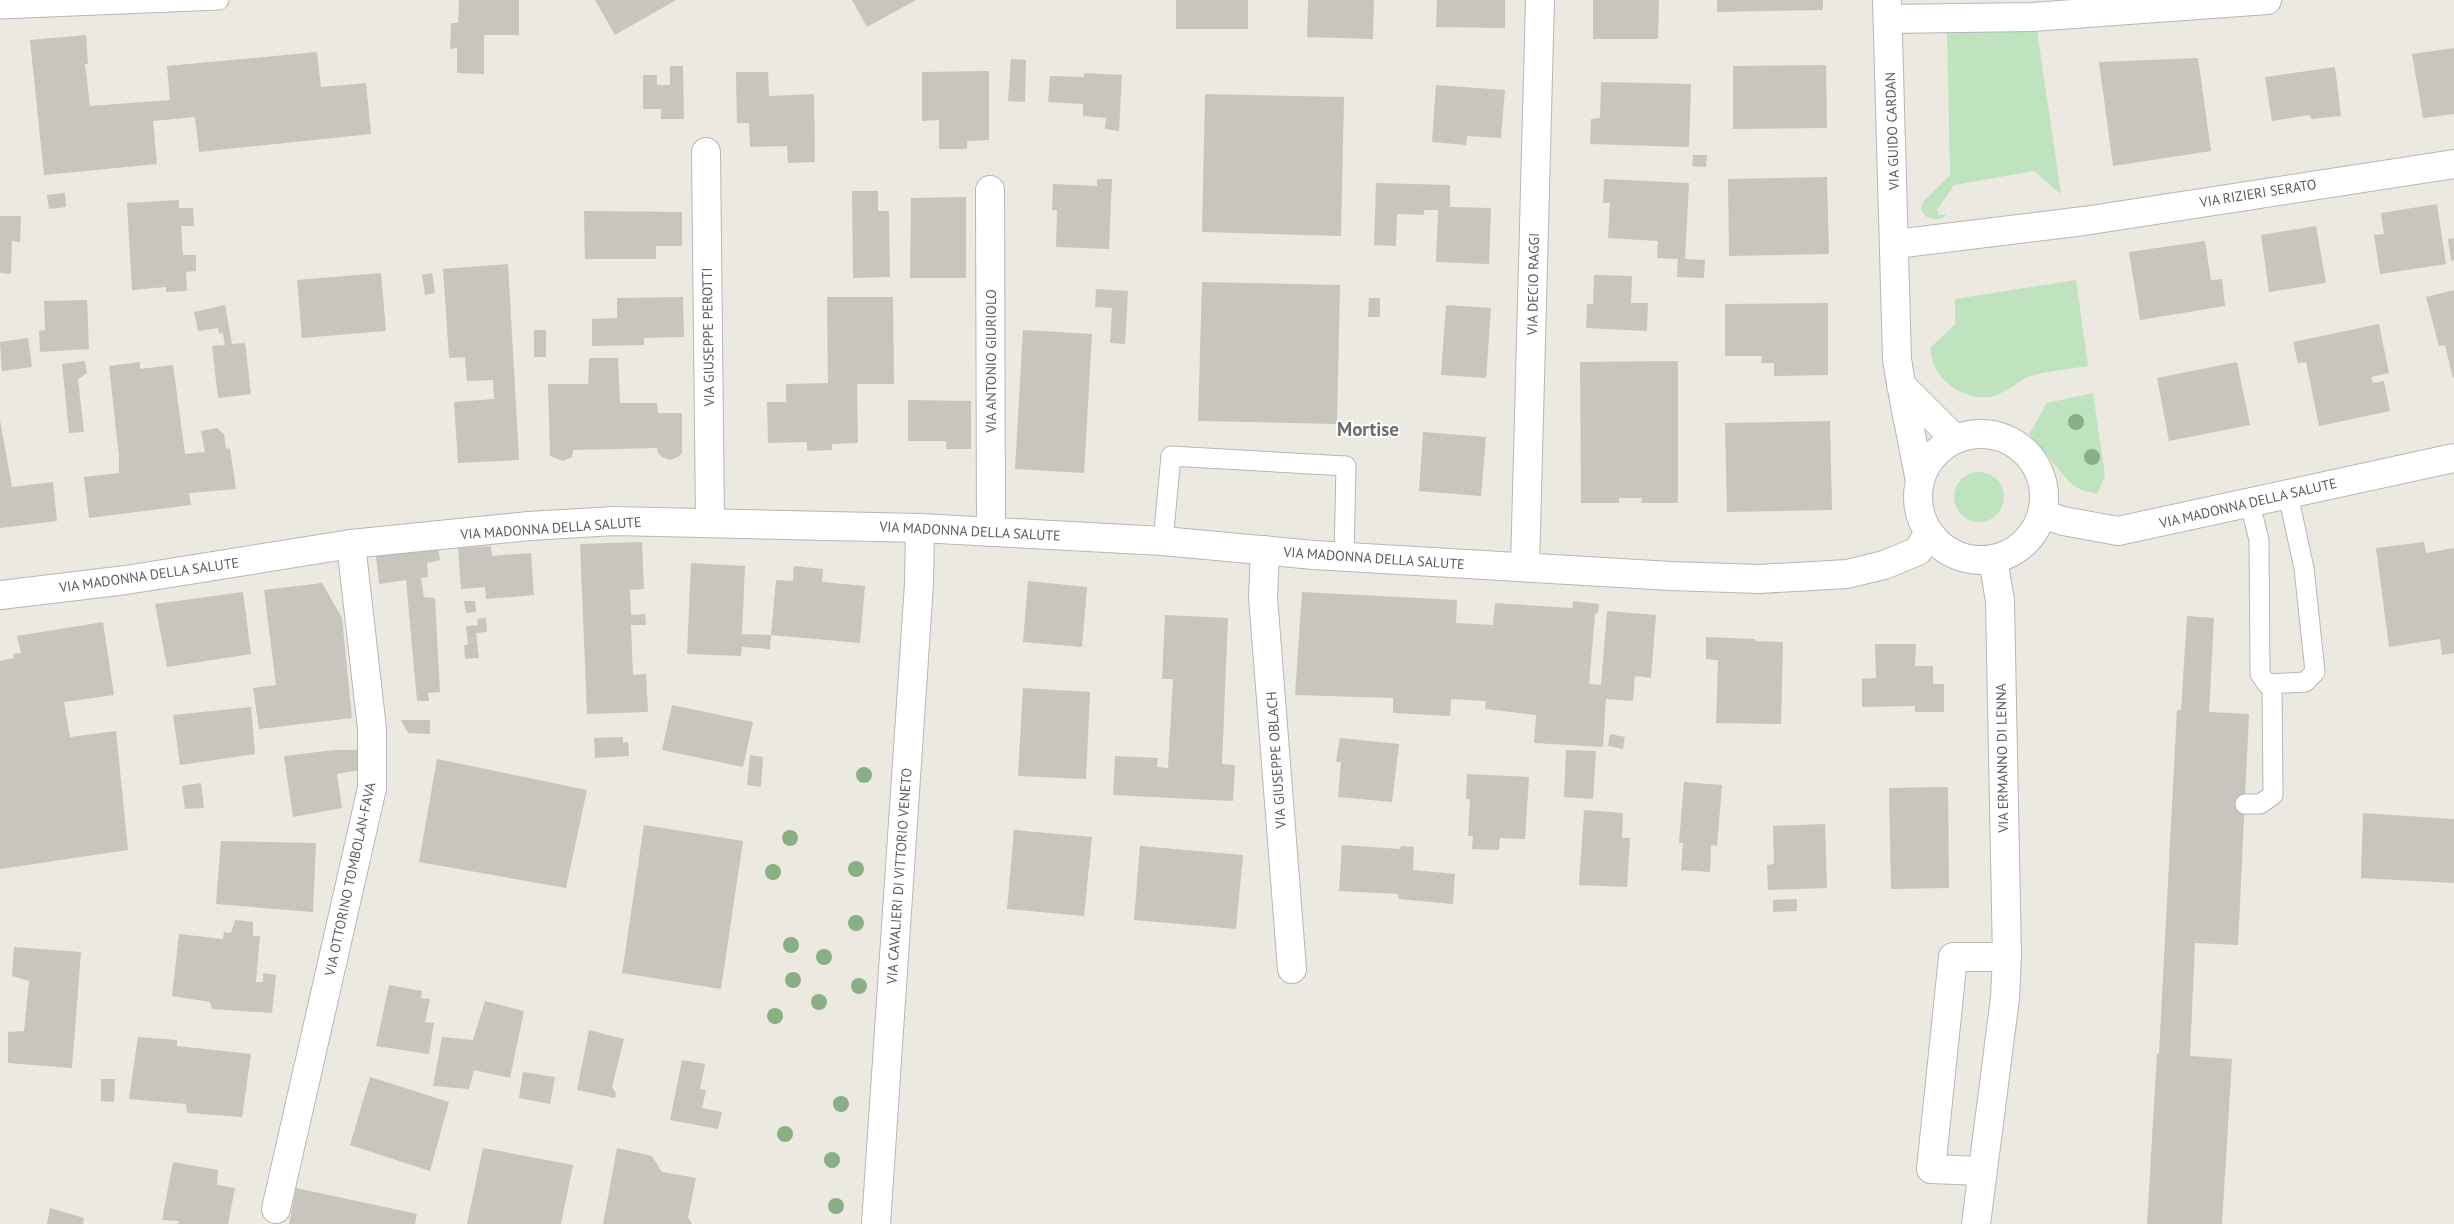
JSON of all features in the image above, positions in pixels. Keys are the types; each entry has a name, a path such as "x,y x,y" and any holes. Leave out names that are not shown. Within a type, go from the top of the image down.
{"street":[{"name":"VIA DECIO RAGGI","path":"1525,567 1540,0"},
{"name":"VIA GUIDO CARDAN","path":"1920,482 1897,359 1896,244 1888,9 2032,17 2267,0"},
{"name":"VIA GIUSEPPE PEROTTI","path":"706,152 710,522"},
{"name":"VIA RIZIERI SERATO","path":"1896,244 2063,222 2084,221 2454,164"},
{"name":"VIA ANTONIO GIURIOLO","path":"990,190 991,532"},
{"path":"1901,385 1955,439"},
{"path":"1990,434 2009,440 2024,451 2039,471 2045,495 2042,514 2037,527 2029,538 2013,552 1993,559 1969,559 1957,555 1936,542 1929,532 1919,508 1920,482 1925,469 1933,457 1955,439 1967,435 1990,434"},
{"name":"VIA MADONNA DELLA SALUTE","path":"2042,514 2063,521 2118,531 2288,496 2454,458"},
{"name":"VIA MADONNA DELLA SALUTE","path":"0,595 126,580 351,544 595,522 710,522 920,528 1163,541 1344,557 1672,576 1760,579 1847,574 1884,565 1918,552 1929,532"},
{"name":"VIA CAVALIERI DI VITTORIO VENETO","path":"876,1224 919,584 920,528"},
{"name":"VIA OTTORINO TOMBOLAN-FAVA","path":"276,1209 372,788 372,729 351,544"},
{"name":"VIA GIUSEPPE OBLACH","path":"1265,550 1263,597 1292,969"},
{"name":"VIA ERMANNO DI LENNA","path":"1976,1224 2005,998 2007,957 2000,601 1993,559"},
{"path":"1982,1171 1930,1169 1950,981 1953,956 2007,957"}],"lane":[{"path":"0,9 219,0"},
{"path":"1163,541 1171,456 1346,466 1344,557"},
{"path":"2250,504 2258,540 2260,674 2267,684 2305,682 2315,672 2304,568 2288,496"},
{"path":"2245,804 2260,804 2273,795 2272,684"}],"green space":[{"path":"2037,30 2061,194 2034,171 1954,185 1937,210 1939,215 1947,214 1940,219 1926,217 1921,209 1923,202 1950,175 1947,33"},
{"path":"2076,280 2088,366 2031,376 2000,394 1990,397 1968,395 1958,391 1941,377 1935,368 1931,347 1955,324 1955,299"},
{"path":"2093,393 2105,476 2097,494 2081,490 2069,482 2029,434 2047,403"},
{"path":"1974,472 1984,472 1997,479 2004,492 2004,502 1997,515 1984,522 1974,522 1965,518 1958,511 1954,502 1954,492 1958,483 1965,476"}],"building":[{"path":"459,0 519,0 519,35 484,35 484,74 457,73 457,48 450,49 451,23 458,23"},
{"path":"595,0 676,0 615,35"},
{"path":"852,0 916,0 867,27"},
{"path":"1176,0 1248,0 1248,29 1176,29"},
{"path":"1308,0 1374,0 1373,39 1307,37"},
{"path":"1437,0 1505,0 1505,28 1436,27"},
{"path":"1593,0 1659,0 1658,39 1593,39"},
{"path":"1717,0 1823,0 1823,10 1717,12"},
{"path":"86,35 88,64 85,64 90,106 170,100 167,66 317,52 321,87 366,83 371,134 199,152 195,117 153,121 157,164 44,175 30,40"},
{"path":"2454,48 2454,114 2423,118 2412,54"},
{"path":"2198,58 2211,151 2113,166 2099,62"},
{"path":"1011,59 1026,60 1025,102 1008,101"},
{"path":"1826,65 1827,128 1733,129 1733,66"},
{"path":"670,66 683,66 684,119 661,119 661,109 643,109 643,75 657,75 657,85 670,85"},
{"path":"2335,67 2341,116 2311,119 2310,115 2272,121 2265,77"},
{"path":"989,71 989,140 967,141 967,149 939,149 939,120 922,121 922,72"},
{"path":"736,72 768,72 769,96 814,94 815,162 788,163 787,146 750,147 749,123 737,123"},
{"path":"1084,73 1122,75 1119,131 1105,129 1106,118 1083,116 1083,104 1048,102 1050,76 1084,77"},
{"path":"1601,82 1691,84 1689,147 1590,144 1591,119 1600,118"},
{"path":"1436,85 1505,90 1501,138 1467,136 1466,145 1432,142"},
{"path":"1205,94 1344,97 1341,236 1202,232"},
{"path":"1693,155 1707,155 1706,167 1692,166"},
{"path":"1827,177 1829,254 1729,256 1728,179"},
{"path":"1097,179 1112,179 1109,249 1056,247 1057,210 1052,210 1053,184 1097,186"},
{"path":"1604,179 1689,183 1685,259 1705,260 1704,278 1677,277 1678,259 1657,258 1658,241 1608,238 1610,203 1603,203"},
{"path":"1376,183 1450,185 1450,207 1491,208 1489,264 1436,262 1438,210 1424,210 1424,215 1397,214 1396,246 1374,245"},
{"path":"852,191 878,191 878,211 889,211 890,277 853,278"},
{"path":"65,193 66,207 49,209 47,195"},
{"path":"966,197 966,278 910,278 911,198"},
{"path":"179,200 179,208 193,208 194,226 181,226 183,255 196,255 196,271 186,272 187,291 166,292 166,287 132,290 127,203"},
{"path":"2437,204 2446,264 2380,274 2374,235 2384,234 2381,213"},
{"path":"584,211 682,212 682,246 656,246 656,259 585,259"},
{"path":"0,216 21,216 20,242 12,241 11,274 0,273"},
{"path":"2316,226 2326,283 2269,292 2261,235"},
{"path":"2454,238 2454,260 2451,261 2448,239"},
{"path":"2205,241 2211,280 2222,279 2225,306 2140,320 2129,252"},
{"path":"508,264 519,460 458,463 454,402 494,399 493,380 467,381 465,357 449,358 443,269"},
{"path":"381,273 386,331 302,338 297,280"},
{"path":"432,273 435,293 425,295 422,275"},
{"path":"1594,275 1632,276 1631,303 1648,303 1647,331 1586,328 1587,304 1593,304"},
{"path":"1202,282 1340,285 1337,424 1198,421"},
{"path":"1096,289 1128,291 1125,344 1110,343 1112,308 1095,307"},
{"path":"2454,290 2453,378 2445,345 2439,346 2426,297"},
{"path":"683,297 684,337 644,338 644,345 592,346 592,319 617,318 617,298"},
{"path":"827,297 893,297 894,384 857,384 858,443 832,444 832,450 807,451 807,442 768,443 767,402 786,402 786,384 828,383"},
{"path":"1369,298 1380,298 1380,317 1368,317"},
{"path":"87,300 89,349 40,352 39,331 45,330 44,301"},
{"path":"1828,303 1828,375 1774,376 1774,363 1761,363 1762,356 1725,356 1725,304"},
{"path":"225,305 232,344 245,343 251,394 218,398 212,346 225,345 223,334 219,333 218,328 198,331 194,312"},
{"path":"1446,305 1491,308 1486,378 1441,375"},
{"path":"2379,324 2389,373 2371,377 2373,383 2384,381 2390,411 2319,426 2306,362 2298,363 2293,342"},
{"path":"534,330 546,330 546,357 534,357"},
{"path":"1023,330 1092,334 1084,473 1015,469"},
{"path":"28,338 32,367 2,371 0,342"},
{"path":"589,358 618,358 620,403 657,403 658,413 682,413 682,453 678,457 670,460 662,457 658,453 657,448 573,450 572,457 563,461 550,455 548,384 588,384"},
{"path":"85,361 87,373 78,379 84,432 69,433 62,364"},
{"path":"1678,361 1678,503 1641,503 1642,498 1619,498 1619,503 1581,503 1580,362"},
{"path":"140,362 140,369 173,365 185,454 205,452 201,431 217,428 224,434 226,449 230,448 236,489 189,493 191,505 89,518 84,477 119,473 109,366"},
{"path":"2237,362 2250,425 2169,441 2157,378"},
{"path":"908,400 971,401 971,449 946,449 946,441 908,441"},
{"path":"0,420 12,487 53,482 57,521 0,528"},
{"path":"1830,421 1832,510 1727,512 1725,423"},
{"path":"1423,432 1486,437 1481,496 1419,491"},
{"path":"642,542 644,589 630,590 631,615 645,614 646,625 631,625 633,675 646,674 648,712 587,714 580,544"},
{"path":"2424,542 2426,553 2454,548 2454,653 2442,655 2440,639 2389,647 2376,548"},
{"path":"491,546 492,556 531,553 534,595 486,599 485,587 461,589 458,548"},
{"path":"438,547 440,560 427,563 428,577 421,578 424,597 435,598 440,692 428,693 429,701 417,701 406,580 379,584 376,556"},
{"path":"691,563 745,566 742,634 771,635 770,649 742,647 741,656 687,654"},
{"path":"794,566 823,569 822,582 865,586 860,643 771,635 776,580 793,581"},
{"path":"1028,581 1087,587 1082,647 1023,642"},
{"path":"322,583 342,618 352,718 259,729 253,688 276,685 264,590"},
{"path":"243,592 251,654 167,667 155,604"},
{"path":"1302,592 1457,600 1456,623 1493,625 1495,603 1572,608 1573,601 1599,604 1598,613 1595,614 1589,684 1601,685 1607,611 1656,615 1651,678 1635,676 1633,701 1606,699 1603,747 1534,743 1536,715 1485,709 1486,701 1451,699 1450,716 1393,713 1393,698 1295,695"},
{"path":"464,601 475,601 476,612 466,613"},
{"path":"1165,615 1228,618 1222,764 1235,765 1233,801 1113,795 1115,756 1158,758 1157,767 1168,768 1173,679 1162,679"},
{"path":"2187,616 2214,618 2209,712 2249,714 2238,945 2195,943 2190,1056 2232,1059 2222,1224 2147,1224 2157,1054 2159,1054 2177,710 2181,710"},
{"path":"486,618 487,632 476,633 479,658 465,659 464,645 468,645 466,626 478,625 477,619"},
{"path":"103,622 114,695 64,702 70,737 116,731 128,850 0,869 0,661 13,658 13,654 21,653 17,636"},
{"path":"1706,637 1783,642 1781,724 1716,723 1718,660 1706,659"},
{"path":"1875,644 1916,644 1915,666 1933,666 1933,684 1944,684 1944,712 1915,712 1915,706 1862,707 1862,679 1876,678"},
{"path":"1023,688 1090,692 1086,779 1018,776"},
{"path":"672,705 753,722 743,767 662,750"},
{"path":"251,707 255,754 180,765 173,715"},
{"path":"401,720 430,720 430,734 408,733"},
{"path":"1610,734 1625,737 1623,749 1608,746"},
{"path":"623,737 623,743 628,742 629,756 595,758 594,738"},
{"path":"1340,738 1399,744 1392,802 1338,797 1341,762 1336,762"},
{"path":"334,750 358,750 360,770 337,774 342,808 293,817 284,756"},
{"path":"1566,750 1596,751 1593,799 1564,797"},
{"path":"750,755 763,757 761,787 747,785"},
{"path":"437,759 587,790 566,888 419,862"},
{"path":"1467,774 1529,777 1525,839 1500,838 1499,850 1472,849 1473,836 1468,836 1470,799 1466,799"},
{"path":"1684,782 1722,785 1717,846 1711,845 1710,872 1681,870 1683,843 1679,843"},
{"path":"201,783 204,808 185,809 182,786"},
{"path":"1948,787 1949,888 1891,889 1889,788"},
{"path":"1584,810 1623,813 1622,838 1630,838 1627,887 1579,885"},
{"path":"2363,813 2454,819 2454,883 2361,878"},
{"path":"1825,824 1827,888 1768,890 1767,865 1774,864 1773,826"},
{"path":"644,825 743,841 721,989 622,973"},
{"path":"1014,830 1092,837 1084,916 1007,909"},
{"path":"221,841 316,843 313,912 216,904"},
{"path":"1342,845 1400,849 1401,846 1414,847 1413,870 1455,874 1453,904 1399,899 1398,894 1339,891"},
{"path":"1140,846 1243,855 1236,929 1134,920"},
{"path":"1797,899 1797,911 1773,912 1773,900"},
{"path":"235,920 253,922 253,936 260,936 256,982 263,982 263,973 276,975 272,1013 212,1009 210,1002 172,996 179,934 223,939 224,932 231,933"},
{"path":"14,947 81,952 72,1068 8,1063 8,1032 24,1031 29,981 12,976"},
{"path":"389,985 422,991 421,998 430,999 425,1022 434,1023 429,1054 376,1046"},
{"path":"485,1001 524,1011 510,1078 474,1070 469,1089 433,1086 442,1037 473,1040"},
{"path":"589,1030 624,1039 612,1087 616,1093 615,1098 577,1090"},
{"path":"138,1037 177,1040 177,1046 251,1054 242,1117 187,1113 186,1104 129,1099"},
{"path":"682,1060 705,1064 700,1089 706,1090 702,1108 722,1112 718,1129 670,1120"},
{"path":"523,1072 555,1077 550,1104 519,1098"},
{"path":"370,1077 449,1102 430,1171 350,1145"},
{"path":"101,1079 115,1079 114,1102 101,1101"},
{"path":"483,1148 573,1165 561,1224 467,1224"},
{"path":"617,1148 652,1156 662,1172 696,1178 688,1218 692,1224 603,1224"},
{"path":"173,1162 218,1170 217,1185 235,1188 228,1224 178,1224 179,1221 162,1220"},
{"path":"296,1188 417,1214 415,1224 289,1224"},
{"path":"50,1208 84,1218 83,1224 47,1224"}],"district":[{"name":"Mortise","path":"1368,429"}]}
